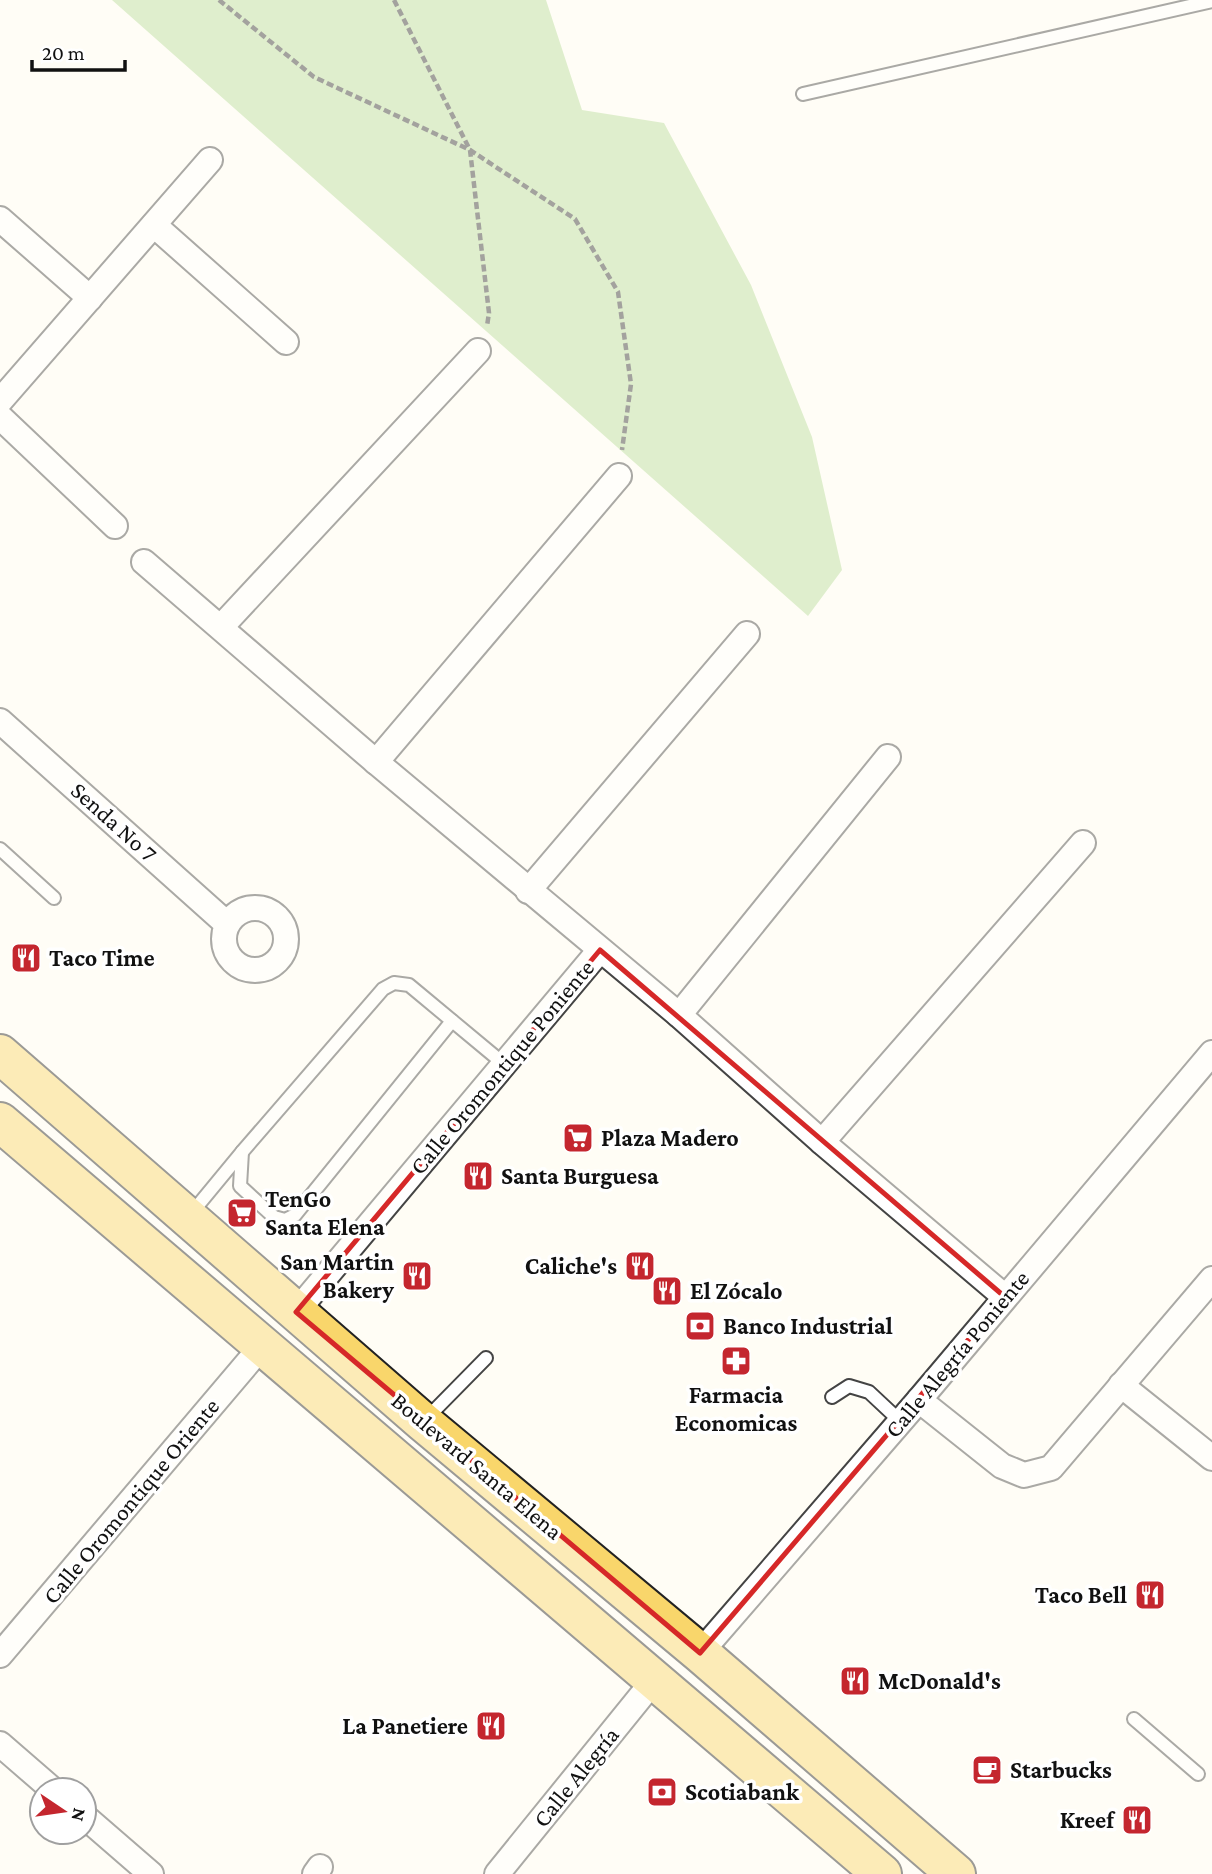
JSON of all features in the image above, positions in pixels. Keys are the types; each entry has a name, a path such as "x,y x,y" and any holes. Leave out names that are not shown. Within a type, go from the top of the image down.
{"main road":[{"name":"Boulevard Santa Elena","path":"0,1054 423,1422 700,1653 956,1874"},
{"name":"Boulevard Santa Elena","path":"0,1122 882,1874"},
{"path":"540,1582 554,1580 566,1583 659,1659 673,1663 689,1661 700,1653"},
{"path":"655,1679 665,1674 684,1677 779,1749 789,1754 813,1751"}],"street":[{"path":"0,401 210,160"},
{"path":"0,219 90,298"},
{"path":"154,225 286,342"},
{"path":"222,627 478,351"},
{"path":"0,417 115,526"},
{"path":"376,762 619,476"},
{"path":"144,562 528,891 679,1015 822,1142 1005,1297"},
{"path":"528,891 747,634"},
{"name":"Senda No 7","path":"0,721 227,924"},
{"path":"679,1015 888,757"},
{"path":"822,1142 1083,843"},
{"name":"Calle Oromontique Poniente","path":"296,1312 600,950"},
{"name":"Calle Alegría Poniente","path":"700,1653 919,1401 1212,1053"},
{"path":"919,1401 1002,1466 1024,1475 1051,1468 1212,1279"},
{"name":"Calle Oromontique Oriente","path":"0,1655 262,1346"},
{"path":"1121,1385 1212,1458"},
{"name":"Calle Alegría","path":"497,1874 655,1679"},
{"path":"0,1744 37,1776"},
{"path":"98,1830 139,1870"}],"lane":[{"path":"803,94 1212,1"},
{"path":"0,849 54,898"},
{"path":"188,1218 383,989 394,984 409,985 504,1064"},
{"path":"242,1152 240,1186 274,1217 285,1220 295,1215 452,1021"},
{"path":"423,1422 486,1358"},
{"path":"832,1397 849,1386 869,1392 900,1421"},
{"path":"1134,1719 1198,1774"}],"path":[{"path":"219,0 314,77 470,150 575,219 618,292 631,384 619,476"},
{"path":"394,0 470,150 489,313 478,351"}],"highlighted area":[{"path":"600,950 1005,1297 700,1653 296,1312"}],"green space":[{"path":"112,0 546,0 582,110 664,123 751,285 812,437 842,570 808,616"}],"place":[{"name":"Taco Time","path":"26,958"},
{"name":"Plaza Madero","path":"578,1138"},
{"name":"Santa Burguesa","path":"478,1176"},
{"name":"TenGo Santa Elena","path":"242,1213"},
{"name":"Caliche's","path":"640,1266"},
{"name":"San Martin Bakery","path":"417,1276"},
{"name":"El Zócalo","path":"667,1291"},
{"name":"Banco Industrial","path":"700,1326"},
{"name":"Farmacia Economicas","path":"736,1361"},
{"name":"Taco Bell","path":"1150,1595"},
{"name":"McDonald's","path":"855,1681"},
{"name":"La Panetiere","path":"491,1726"},
{"name":"Starbucks","path":"987,1770"},
{"name":"Scotiabank","path":"662,1792"},
{"name":"Kreef","path":"1137,1820"}]}
